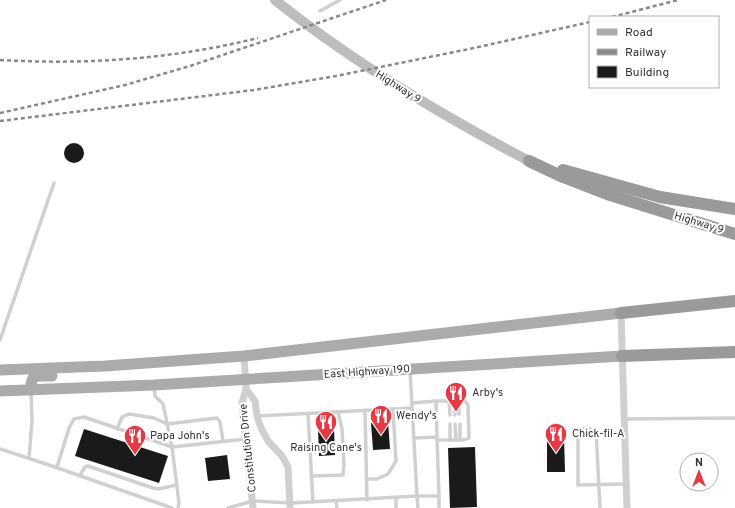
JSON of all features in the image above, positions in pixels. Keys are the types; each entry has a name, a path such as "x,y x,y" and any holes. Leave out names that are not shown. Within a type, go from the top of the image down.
{"highway":[{"name":"Highway 9","path":"529,160 660,197 735,209"},
{"name":"Highway 9","path":"529,160 563,177 606,194 735,234"},
{"path":"621,313 735,301"},
{"name":"East Highway 190","path":"622,356 735,352"}],"main road":[{"name":"Highway 9","path":"275,0 362,64 405,92 481,136 529,160"},
{"path":"0,370 104,366 244,356 621,313"},
{"name":"East Highway 190","path":"0,391 154,385 246,384 410,369 622,356"},
{"path":"30,390 30,384 33,378 38,376 87,374 104,366"}],"street":[{"path":"621,313 627,508"},
{"name":"Constitution Drive","path":"244,356 246,384 242,403 253,504"},
{"name":"Constitution Drive","path":"246,384 255,402 256,416 261,428 268,441 282,456 288,466 290,505"}],"lane":[{"path":"320,11 340,0"},
{"path":"0,340 54,183"},
{"path":"410,369 418,508"},
{"path":"154,385 155,396 163,404 172,447 179,503 178,508"},
{"path":"29,458 32,421 30,390"},
{"path":"436,401 439,508"},
{"path":"450,401 450,415"},
{"path":"457,401 457,414"},
{"path":"412,402 465,401 468,405 469,438 464,440 414,438"},
{"path":"256,416 412,408"},
{"path":"366,479 377,479 388,474 396,462 393,409"},
{"path":"365,410 367,500"},
{"path":"311,476 343,475 344,464 342,429 338,412"},
{"path":"117,429 122,417 129,414 154,418 167,424 217,418 220,422 224,441"},
{"path":"308,414 313,502"},
{"path":"56,467 69,428 74,419 84,418 172,447 246,439"},
{"path":"624,420 735,418"},
{"path":"450,424 450,440"},
{"path":"457,424 458,440"},
{"path":"600,508 600,485 596,431 591,429 580,429 578,432 578,486 600,485 626,484"},
{"path":"0,449 80,475 172,508"},
{"path":"80,475 85,467 88,466 153,488 159,489 176,486"},
{"path":"228,508 253,504 290,505 313,502 439,496"},
{"path":"396,498 396,508"},
{"path":"336,501 337,508"}],"building":[{"path":"70,143 78,143 84,149 84,157 78,163 70,163 64,157 64,149"},
{"name":"Wendy's","path":"388,421 390,449 373,450 371,423"},
{"name":"Raising Cane's","path":"318,428 334,428 335,455 319,456"},
{"path":"84,429 168,456 159,483 75,456"},
{"name":"Chick-fil-A","path":"547,436 564,436 565,472 547,472"},
{"path":"475,447 477,507 450,508 448,448"},
{"path":"227,455 230,479 208,481 205,458"}],"railway":[{"path":"0,113 125,85 190,66 386,0"},
{"path":"616,16 678,0"},
{"path":"0,121 254,90 336,76 474,48 589,22"},
{"path":"0,60 65,62 130,59 194,51 258,38"}],"place":[{"name":"Arby's","path":"456,412"},
{"name":"Wendy's","path":"381,436"},
{"name":"Raising Cane's","path":"326,442"},
{"name":"Chick-fil-A","path":"556,454"},
{"name":"Papa John's","path":"135,456"}]}
